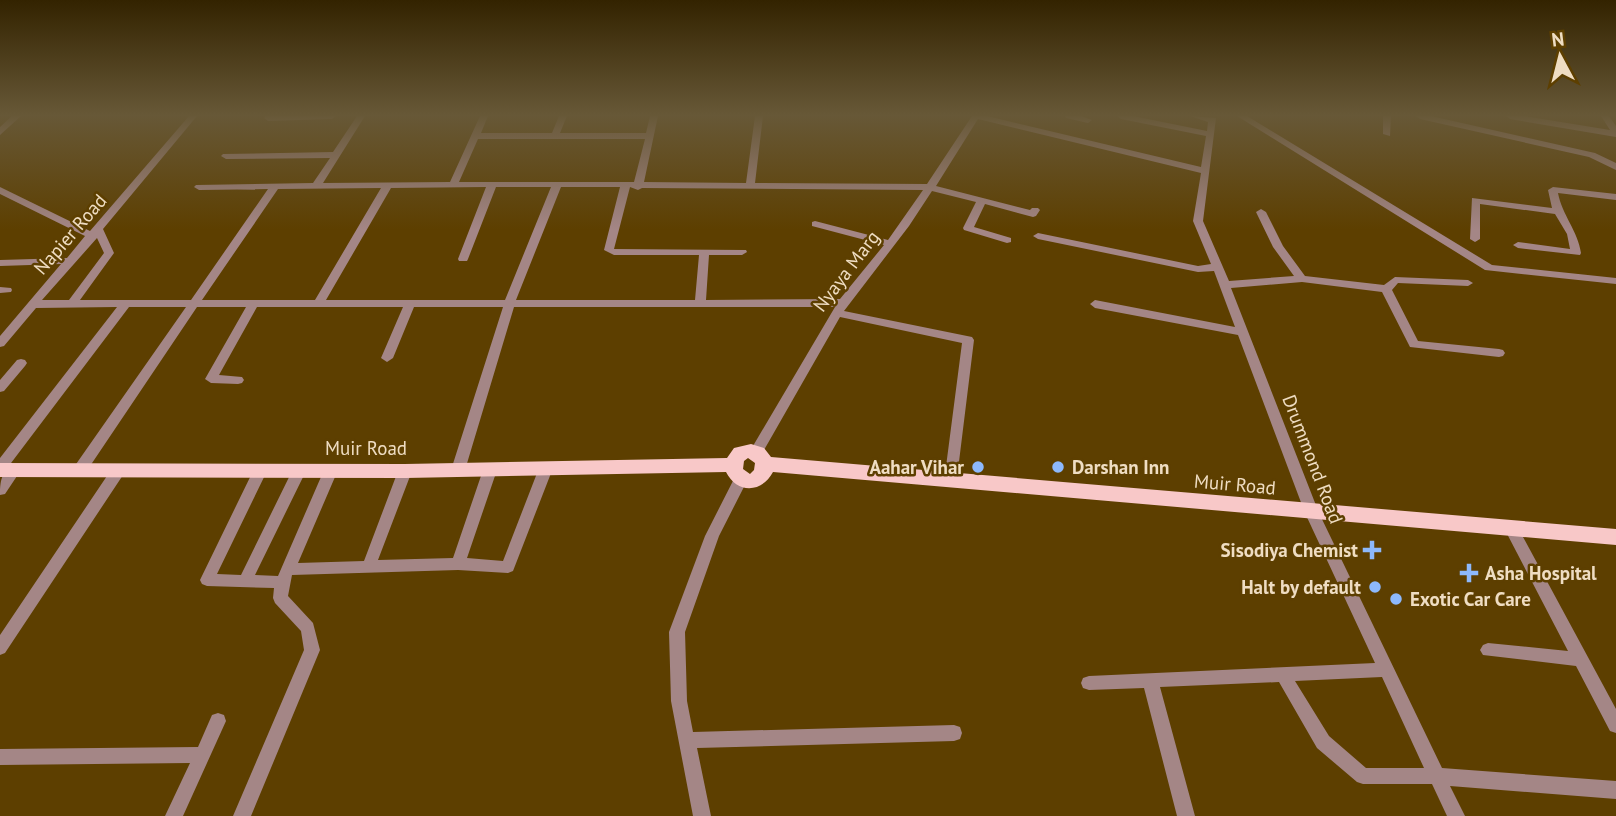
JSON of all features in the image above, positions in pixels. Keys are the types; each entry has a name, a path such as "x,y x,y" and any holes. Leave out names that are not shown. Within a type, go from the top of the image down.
{"main road":[{"path":"742,454 760,459 765,470 758,478 736,472 742,454"},
{"name":"Muir Road","path":"760,459 951,482 1616,537"},
{"name":"Muir Road","path":"5,469 405,471 546,468 736,472"}],"street":[{"name":"Napier Road","path":"0,343 161,154"},
{"path":"453,186 467,154"},
{"path":"638,187 645,154"},
{"path":"750,186 755,154"},
{"name":"Nyaya Marg","path":"760,459 840,308 890,244 952,154"},
{"path":"1135,154 1205,171"},
{"name":"Drummond Road","path":"1208,154 1198,221 1312,513 1456,816"},
{"path":"1303,154 1489,268 1616,281"},
{"path":"1588,154 1616,167"},
{"path":"226,156 337,155"},
{"path":"316,186 337,155"},
{"path":"458,470 509,304 557,184"},
{"path":"200,187 557,184 625,187 930,187 1032,214 1035,210"},
{"path":"318,304 388,185"},
{"path":"463,259 492,185"},
{"path":"79,471 275,186"},
{"path":"625,187 609,250 742,252"},
{"path":"0,190 96,232 109,253 72,304"},
{"path":"1518,245 1576,253 1575,233 1555,211 1553,190 1616,197"},
{"path":"1475,239 1475,200 1555,211"},
{"path":"981,202 968,228 1007,240"},
{"path":"1261,212 1278,247 1301,279"},
{"path":"814,224 890,244"},
{"path":"1038,236 1198,269 1218,267"},
{"path":"700,303 704,253"},
{"path":"0,263 70,261"},
{"path":"1225,285 1301,279 1385,289 1395,280 1468,283"},
{"path":"1385,289 1414,344 1499,353"},
{"path":"33,304 700,303 840,308 968,340 951,482"},
{"path":"0,490 5,469 126,304"},
{"path":"238,380 211,379 253,304"},
{"path":"387,358 410,304"},
{"path":"1095,304 1243,332"},
{"path":"0,388 21,363"},
{"path":"260,471 207,580 246,582 369,566 458,564 508,567 546,468"},
{"path":"242,816 313,650 308,628 281,598 284,576 331,470"},
{"path":"458,564 490,470"},
{"path":"0,648 8,623 118,471"},
{"path":"246,582 299,471"},
{"path":"369,566 405,471"},
{"path":"702,816 679,701 677,632 736,472"},
{"path":"1510,528 1616,725"},
{"path":"1488,650 1580,659"},
{"path":"1089,683 1386,670"},
{"path":"1283,675 1323,742 1363,776 1437,776 1616,790"},
{"path":"1150,680 1186,816"},
{"path":"174,816 218,721"},
{"path":"687,740 954,733"},
{"path":"0,757 202,755"}],"place":[{"name":"Aahar Vihar","path":"978,467"},
{"name":"Darshan Inn","path":"1058,467"},
{"name":"Sisodiya Chemist","path":"1372,550"},
{"name":"Asha Hospital","path":"1469,573"},
{"name":"Halt by default","path":"1375,587"},
{"name":"Exotic Car Care","path":"1396,599"}]}
